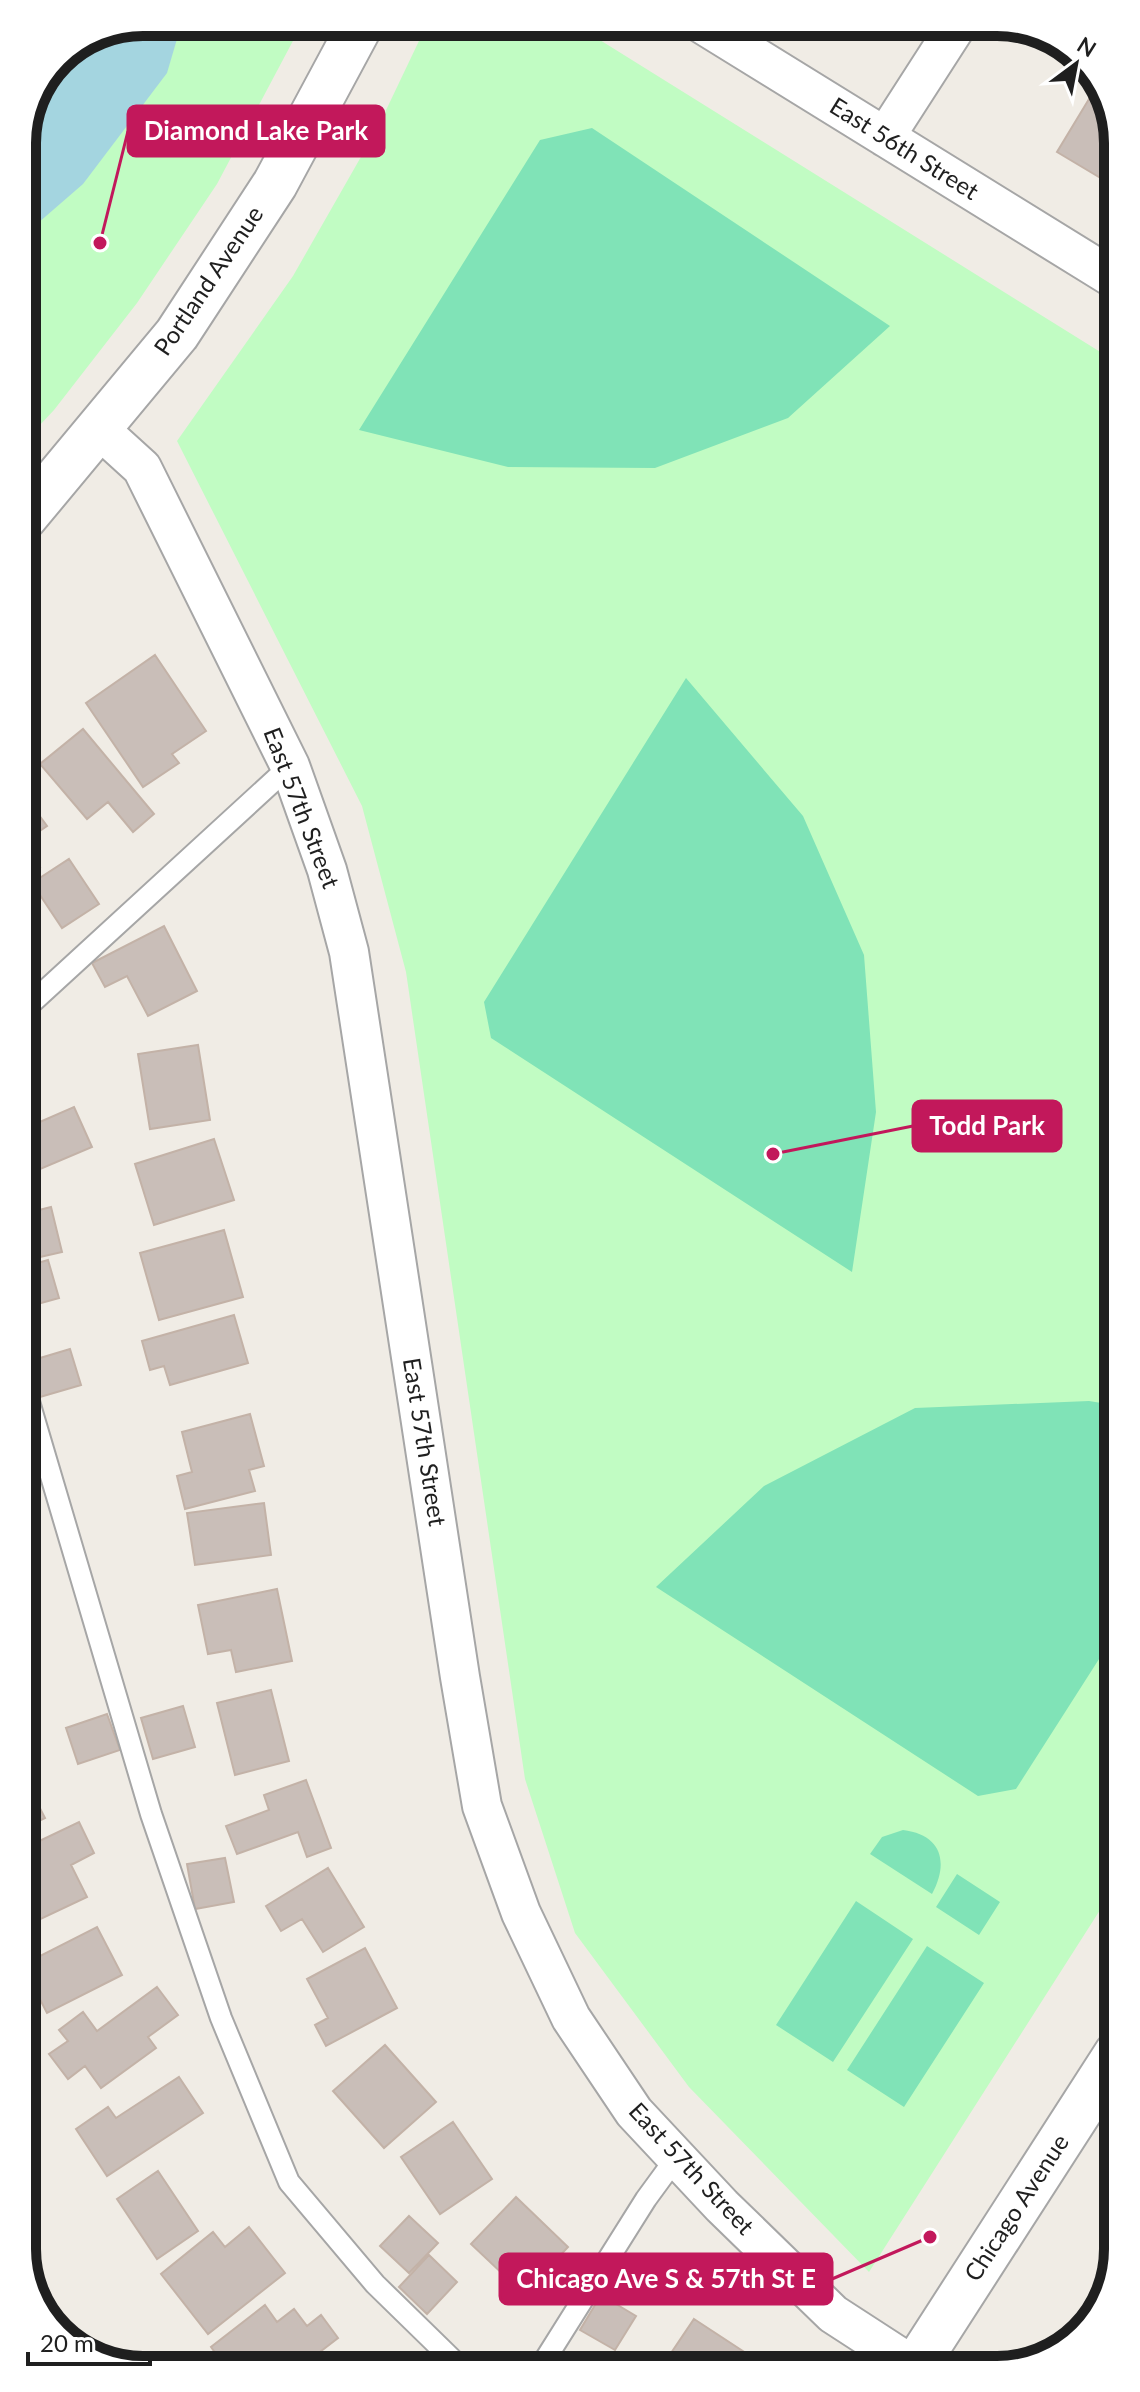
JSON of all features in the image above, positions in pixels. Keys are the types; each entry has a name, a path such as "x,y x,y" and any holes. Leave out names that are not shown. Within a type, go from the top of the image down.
{"street":[{"name":"Portland Avenue","path":"36,503 177,334 275,184 354,36"},
{"name":"East 56th Street","path":"722,36 1104,272"},
{"path":"885,137 950,36"},
{"name":"East 57th Street","path":"98,428 142,468 290,766 327,870 349,952 482,1806 521,1913 571,2018 634,2112 833,2314 898,2356"},
{"name":"Chicago Avenue","path":"922,2356 1104,2073"}],"lane":[{"path":"36,999 290,766"},
{"path":"36,1425 151,1814 221,2018 289,2182 375,2284 449,2356"},
{"path":"547,2356 646,2199 676,2158"}],"green space":[{"path":"296,36 217,184 137,303 36,429 36,136 47,96 58,78 89,50 129,37"},
{"path":"421,36 593,36 1104,354 1104,1904 869,2272 689,2087 575,1933 525,1779 406,972 362,806 177,441 293,276 378,127"},
{"path":"592,128 890,326 788,418 655,468 508,467 359,430 540,140"},
{"path":"686,678 803,816 864,955 876,1112 852,1272 491,1038 484,1002"},
{"path":"1089,1401 1104,1403 1104,1651 1016,1789 978,1796 656,1587 764,1486 915,1408"},
{"path":"903,1830 926,1838 938,1852 940,1871 932,1894 870,1854 882,1837"},
{"path":"957,1874 1000,1902 979,1935 936,1907"},
{"path":"856,1901 913,1939 833,2062 776,2025"},
{"path":"927,1946 984,1983 904,2107 847,2070"}],"water":[{"path":"178,36 167,73 83,184 36,225 36,136 47,96 58,78 89,50 108,42 129,37"}],"building":[{"path":"1092,94 1102,122 1104,180 1057,152"},
{"path":"155,655 206,731 172,754 179,763 143,787 86,703"},
{"path":"83,729 154,814 133,832 108,802 87,819 40,764"},
{"path":"36,811 47,826 36,834"},
{"path":"69,859 99,904 62,928 36,889 36,880"},
{"path":"164,926 197,991 148,1016 127,976 105,987 92,963"},
{"path":"198,1045 210,1120 150,1129 138,1054"},
{"path":"74,1107 92,1147 36,1171 36,1124"},
{"path":"214,1139 234,1200 154,1225 135,1164"},
{"path":"51,1207 62,1252 36,1258 36,1211"},
{"path":"224,1230 243,1297 159,1320 140,1253"},
{"path":"48,1260 59,1298 36,1304 36,1263"},
{"path":"234,1315 248,1363 170,1385 164,1366 150,1370 142,1341"},
{"path":"70,1349 81,1385 40,1397 36,1383 36,1359"},
{"path":"250,1414 264,1466 249,1470 255,1491 185,1509 177,1476 192,1472 182,1432"},
{"path":"264,1503 271,1555 195,1565 187,1513"},
{"path":"277,1589 292,1661 236,1672 231,1650 208,1654 198,1605"},
{"path":"271,1690 289,1761 235,1775 217,1703"},
{"path":"183,1706 195,1747 153,1759 141,1718"},
{"path":"107,1714 120,1750 78,1764 66,1728"},
{"path":"306,1780 331,1848 307,1857 298,1832 237,1854 226,1826 269,1810 264,1795"},
{"path":"36,1801 45,1818 36,1822"},
{"path":"79,1822 94,1853 71,1865 87,1897 36,1921 36,1843"},
{"path":"225,1858 234,1902 195,1909 187,1864"},
{"path":"328,1868 364,1927 323,1952 302,1919 281,1931 266,1906"},
{"path":"97,1927 122,1975 47,2013 36,1992 36,1958"},
{"path":"365,1948 397,2008 326,2046 315,2025 328,2018 307,1979"},
{"path":"157,1987 178,2015 148,2037 156,2048 101,2088 85,2066 68,2079 49,2054 68,2041 59,2030 83,2012 97,2031"},
{"path":"385,2045 436,2102 384,2148 333,2091"},
{"path":"179,2077 203,2113 107,2176 76,2129 108,2107 116,2118"},
{"path":"453,2122 492,2179 440,2214 401,2157"},
{"path":"158,2171 198,2231 157,2259 117,2199"},
{"path":"516,2197 568,2247 524,2294 471,2244"},
{"path":"409,2216 438,2243 409,2273 380,2246"},
{"path":"249,2227 285,2273 208,2334 161,2274 213,2232 225,2247"},
{"path":"429,2255 457,2282 427,2314 399,2287"},
{"path":"601,2295 636,2316 615,2350 580,2330"},
{"path":"265,2305 277,2322 294,2309 307,2326 321,2315 338,2338 315,2356 218,2356 211,2347"},
{"path":"694,2319 750,2356 669,2356"}],"place":[{"name":"Diamond Lake Park","path":"100,243"},
{"name":"Todd Park","path":"773,1154"},
{"name":"Chicago Ave S & 57th St E","path":"930,2237"}]}
